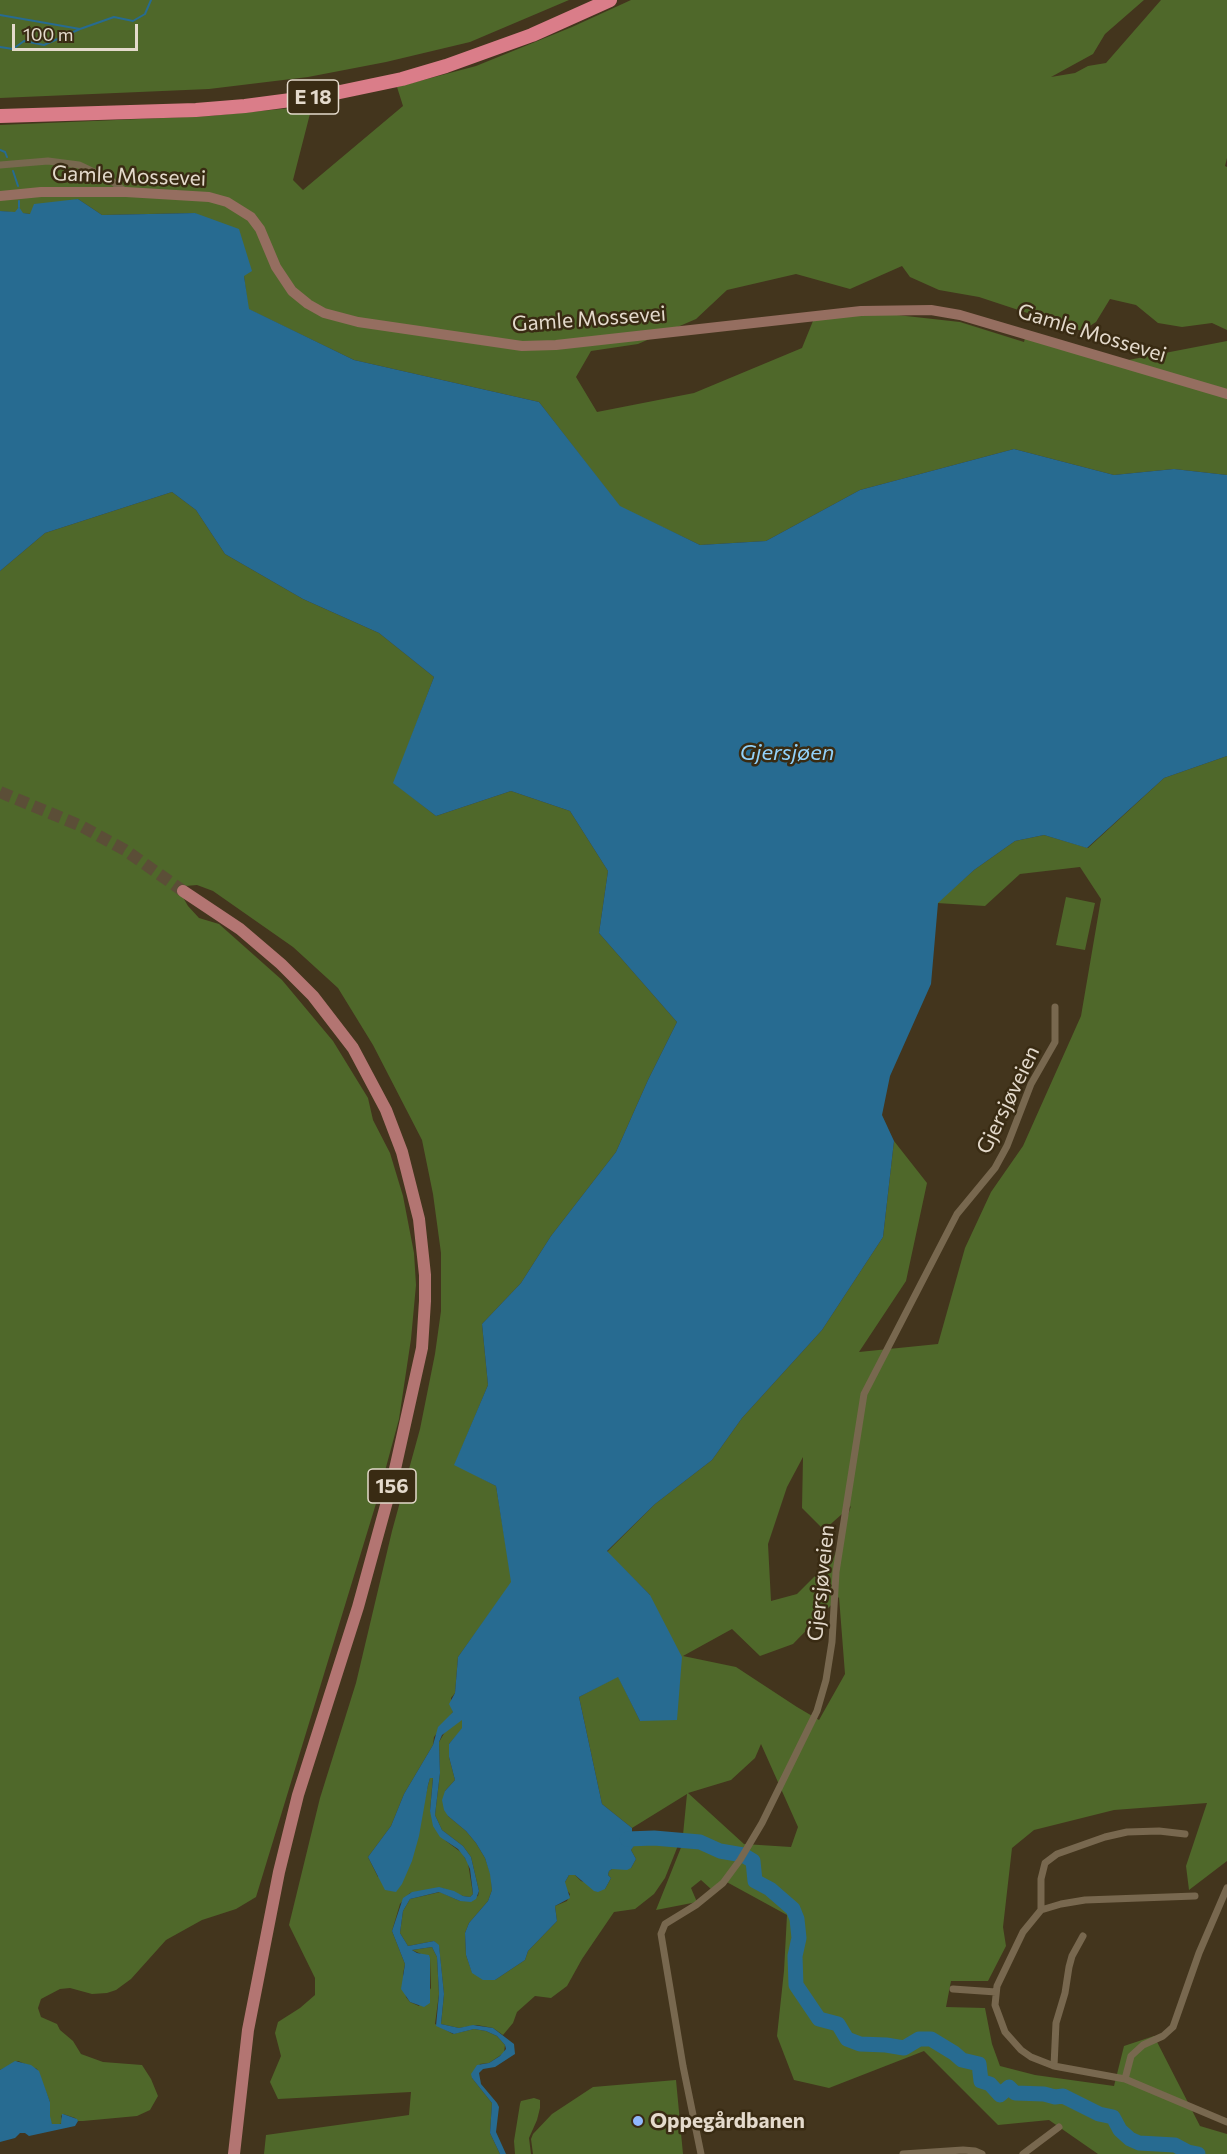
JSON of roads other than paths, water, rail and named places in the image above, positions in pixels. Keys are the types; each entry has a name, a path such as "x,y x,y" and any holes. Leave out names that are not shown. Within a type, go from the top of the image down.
{"highway":[{"name":"E 18","path":"0,109 196,103 245,99 321,88 401,71 444,59 530,28 592,0"},
{"name":"E 18","path":"0,116 196,110 321,96 402,79 468,58 532,35 610,0"}],"main road":[{"name":"Gamle Mossevei","path":"0,196 41,192 126,192 209,197 227,202 251,217 260,229 276,267 292,291 308,304 341,319 522,346 567,344 861,311 931,310 960,315 1227,394"},
{"name":"156","path":"183,891 240,929 281,964 313,996 353,1048 387,1110 402,1152 418,1219 425,1275 424,1326 420,1358 391,1487 358,1606 298,1795 279,1872 248,2030 234,2154"}],"street":[{"path":"0,165 48,161 79,165 109,178 126,192"},
{"name":"Gjersjøveien","path":"700,2154 661,1934 665,1924 696,1905 723,1883 740,1860 762,1823 817,1711 826,1680 832,1642 836,1572 864,1394 957,1214 995,1168 1006,1146 1031,1084 1055,1042 1055,1007"},
{"path":"1041,1911 1041,1879 1045,1863 1057,1854 1105,1837 1127,1832 1159,1831 1185,1834"},
{"path":"1125,2079 1131,2056 1143,2045 1163,2036 1173,2027 1199,1953 1227,1888"},
{"path":"1195,1896 1085,1900 1061,1904 1041,1911 1023,1932 997,1986 995,2005 1005,2032 1021,2050 1031,2057 1054,2066 1125,2079 1227,2122"},
{"path":"1054,2066 1056,2023 1072,1956 1083,1936"},
{"path":"953,1989 996,1992"},
{"path":"1023,2154 1059,2127"},
{"path":"903,2154 963,2150 982,2154"}],"water":[{"name":"Gjersjøen","path":"78,199 102,215 195,213 239,229 252,271 244,276 249,309 354,360 539,402 620,506 700,545 766,541 860,490 1014,449 1114,475 1174,469 1227,475 1227,756 1164,778 1087,848 1044,835 1015,841 974,870 938,903 931,984 890,1076 882,1115 894,1141 883,1237 822,1330 742,1418 712,1460 655,1504 607,1551 650,1595 682,1657 677,1720 640,1721 618,1677 579,1697 602,1804 632,1828 632,1838 627,1840 629,1843 636,1843 631,1850 636,1859 631,1868 627,1870 612,1869 609,1871 608,1875 611,1878 605,1889 598,1892 575,1875 569,1875 565,1882 570,1898 555,1906 557,1921 528,1951 525,1960 495,1980 483,1980 472,1973 466,1955 465,1933 469,1923 488,1901 492,1890 490,1874 485,1858 476,1843 448,1816 442,1800 445,1791 455,1780 449,1757 449,1744 462,1728 462,1720 442,1735 439,1742 440,1773 435,1815 442,1830 463,1846 471,1857 479,1891 476,1899 471,1902 460,1901 439,1892 410,1899 403,1911 400,1933 408,1946 434,1941 439,1945 444,1994 441,2024 459,2028 473,2025 493,2028 514,2044 515,2054 495,2067 483,2069 479,2073 481,2084 499,2107 496,2132 506,2154 500,2154 490,2133 492,2103 471,2074 477,2065 489,2063 500,2056 506,2049 505,2045 497,2036 486,2031 474,2029 454,2034 436,2026 439,1994 437,1957 432,1947 412,1950 429,1955 430,2003 424,2007 410,2002 401,1989 405,1964 392,1931 403,1898 412,1892 439,1887 463,1896 470,1897 473,1894 470,1869 465,1858 458,1849 440,1837 433,1826 430,1811 433,1778 430,1778 428,1785 412,1861 396,1892 385,1890 368,1857 391,1826 404,1794 433,1745 438,1727 453,1712 449,1704 455,1693 458,1657 511,1582 496,1486 454,1465 488,1385 482,1324 521,1283 551,1236 616,1152 677,1022 599,933 608,871 570,811 511,791 436,816 393,783 434,677 379,633 303,599 225,554 196,510 172,492 45,533 0,571 0,211 15,212 19,207 23,213 30,214 34,204"},
{"path":"15,2061 31,2065 39,2071 50,2102 52,2124 61,2124 63,2114 77,2119 75,2126 29,2136 20,2133 15,2138 0,2142 0,2070"}],"waterway":[{"path":"0,15 80,29 114,17 133,21 145,14 151,0"},
{"path":"0,47 13,49 24,41 44,45 80,29"},
{"path":"0,150 5,152 7,157"},
{"path":"13,171 18,186"},
{"path":"19,201 19,207"},
{"path":"627,1839 654,1838 700,1842 720,1851 743,1855 753,1861 755,1881 770,1889 793,1909 797,1919 799,1938 795,1956 796,1985 819,2019 838,2024 847,2039 860,2044 904,2048 919,2039 931,2039 962,2060 979,2064 981,2081 990,2084 1000,2095 1009,2087 1015,2093 1063,2096 1099,2114 1113,2117 1120,2130 1139,2143 1175,2145 1198,2154"}],"tunnel":[{"path":"0,792 81,826 125,850 183,891"}],"place":[{"name":"Oppegårdbanen","path":"638,2121"}]}
